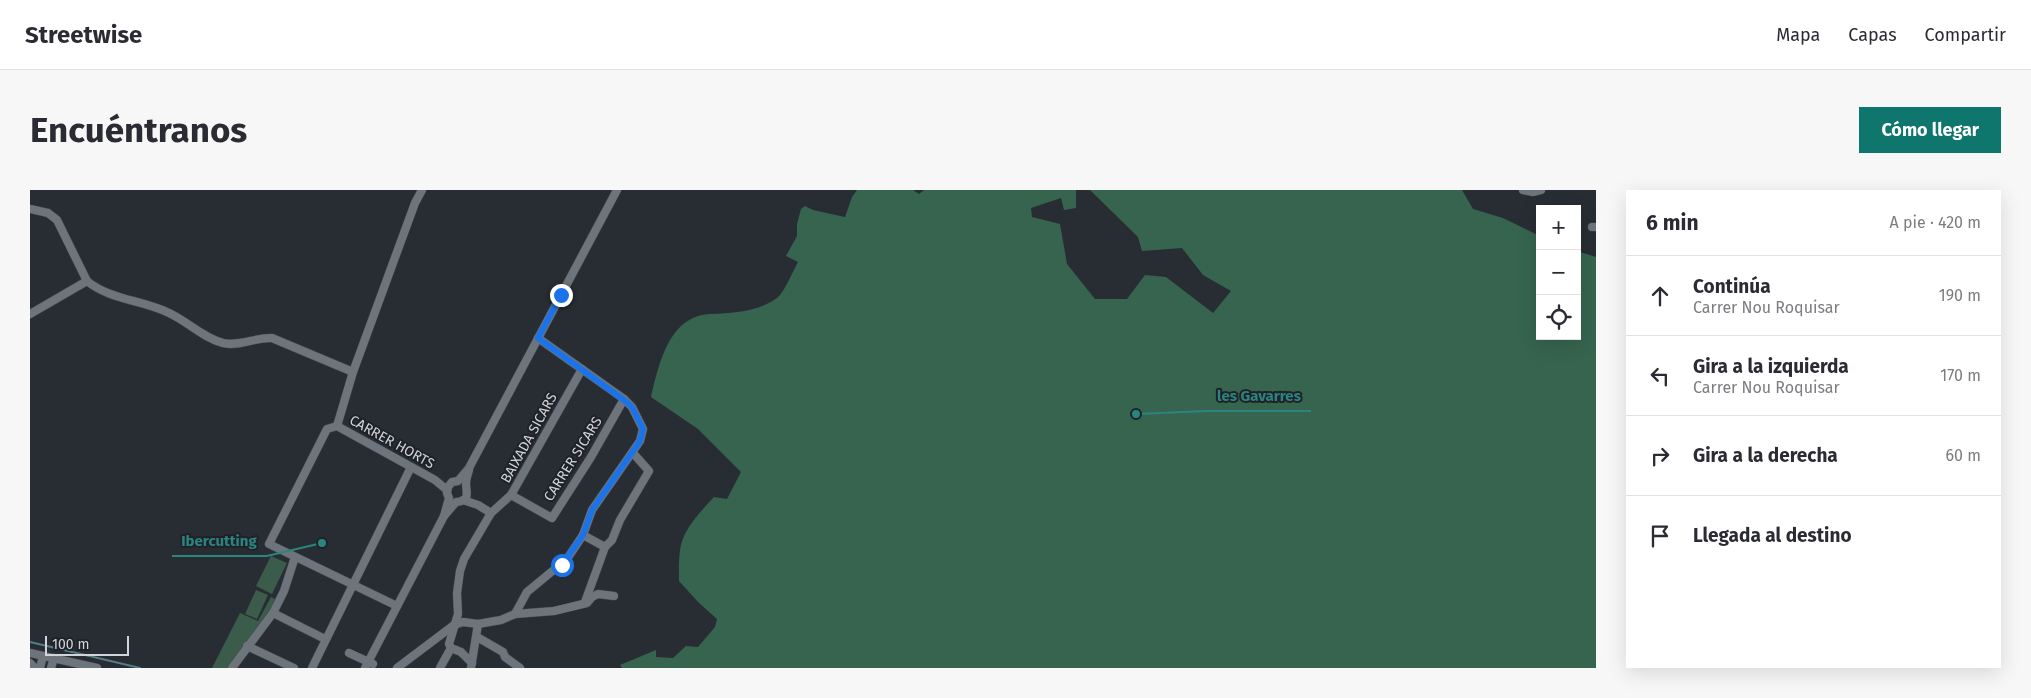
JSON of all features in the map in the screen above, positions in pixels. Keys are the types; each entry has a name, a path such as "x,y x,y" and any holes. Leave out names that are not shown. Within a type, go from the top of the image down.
{"street":[{"path":"396,606 268,544 327,429 337,426 353,372 415,203 422,190"},
{"path":"349,653 369,665 396,606 617,190"},
{"path":"1523,190 1533,192 1541,190"},
{"path":"30,209 48,213 57,220 87,281 96,288 109,294 154,306 171,313 212,339 224,344 261,337 272,338 353,372"},
{"path":"30,314 87,281"},
{"path":"515,614 527,592 562,565 583,535 592,510 633,453 640,441 643,429 632,407 624,400 538,338"},
{"name":"BAIXADA SICARS","path":"451,648 449,644 454,633 454,625 458,614 457,593 464,559 491,513 511,495 582,369"},
{"name":"CARRER SICARS","path":"511,495 552,518 591,458 624,400"},
{"name":"CARRER HORTS","path":"337,426 457,492 491,513"},
{"path":"583,604 605,547 612,540 620,520 649,471 633,453"},
{"path":"312,668 411,467"},
{"path":"583,535 605,547"},
{"path":"232,668 273,613 284,591 295,557"},
{"path":"397,668 454,625 463,622 478,624 501,620 515,614 554,611 583,604 598,594 614,596"},
{"path":"273,613 325,639"},
{"path":"458,614 463,622"},
{"path":"472,666 478,624"},
{"path":"477,637 503,652 509,665 520,668"},
{"path":"247,646 294,668"},
{"path":"440,668 451,648 461,652 472,666"},
{"path":"30,653 97,668"},
{"path":"40,668 43,656"},
{"path":"51,668 54,658"},
{"path":"30,663 35,668"}],"green space":[{"path":"857,190 913,190 919,194 924,190 1076,190 1076,208 1064,210 1061,198 1031,208 1032,217 1060,224 1067,264 1095,299 1127,299 1145,275 1166,277 1213,313 1231,291 1203,275 1182,248 1142,251 1138,237 1090,190 1462,190 1473,209 1503,218 1536,234 1536,340 1581,340 1581,252 1596,257 1596,668 622,668 620,665 656,650 656,657 673,658 686,646 698,647 715,627 717,619 679,581 680,550 685,534 695,519 714,497 727,499 741,472 698,429 651,397 662,356 676,332 685,323 697,316 745,311 769,303 777,298 798,262 786,256 797,236 797,224 801,209 805,206 813,210 845,217 852,197"},
{"path":"271,556 287,563 272,594 256,586"},
{"path":"256,590 268,595 257,619 245,614"},
{"path":"271,597 275,599 268,614 228,668 212,668 240,613 258,621"}],"waterway":[{"path":"30,642 140,668"}],"place":[{"name":"les Gavarres","path":"1136,414"},
{"name":"Ibercutting","path":"322,543"}],"route":[{"path":"561,295 538,338 624,400 632,407 643,429 640,441 633,453 592,510 583,535 562,565"}]}
